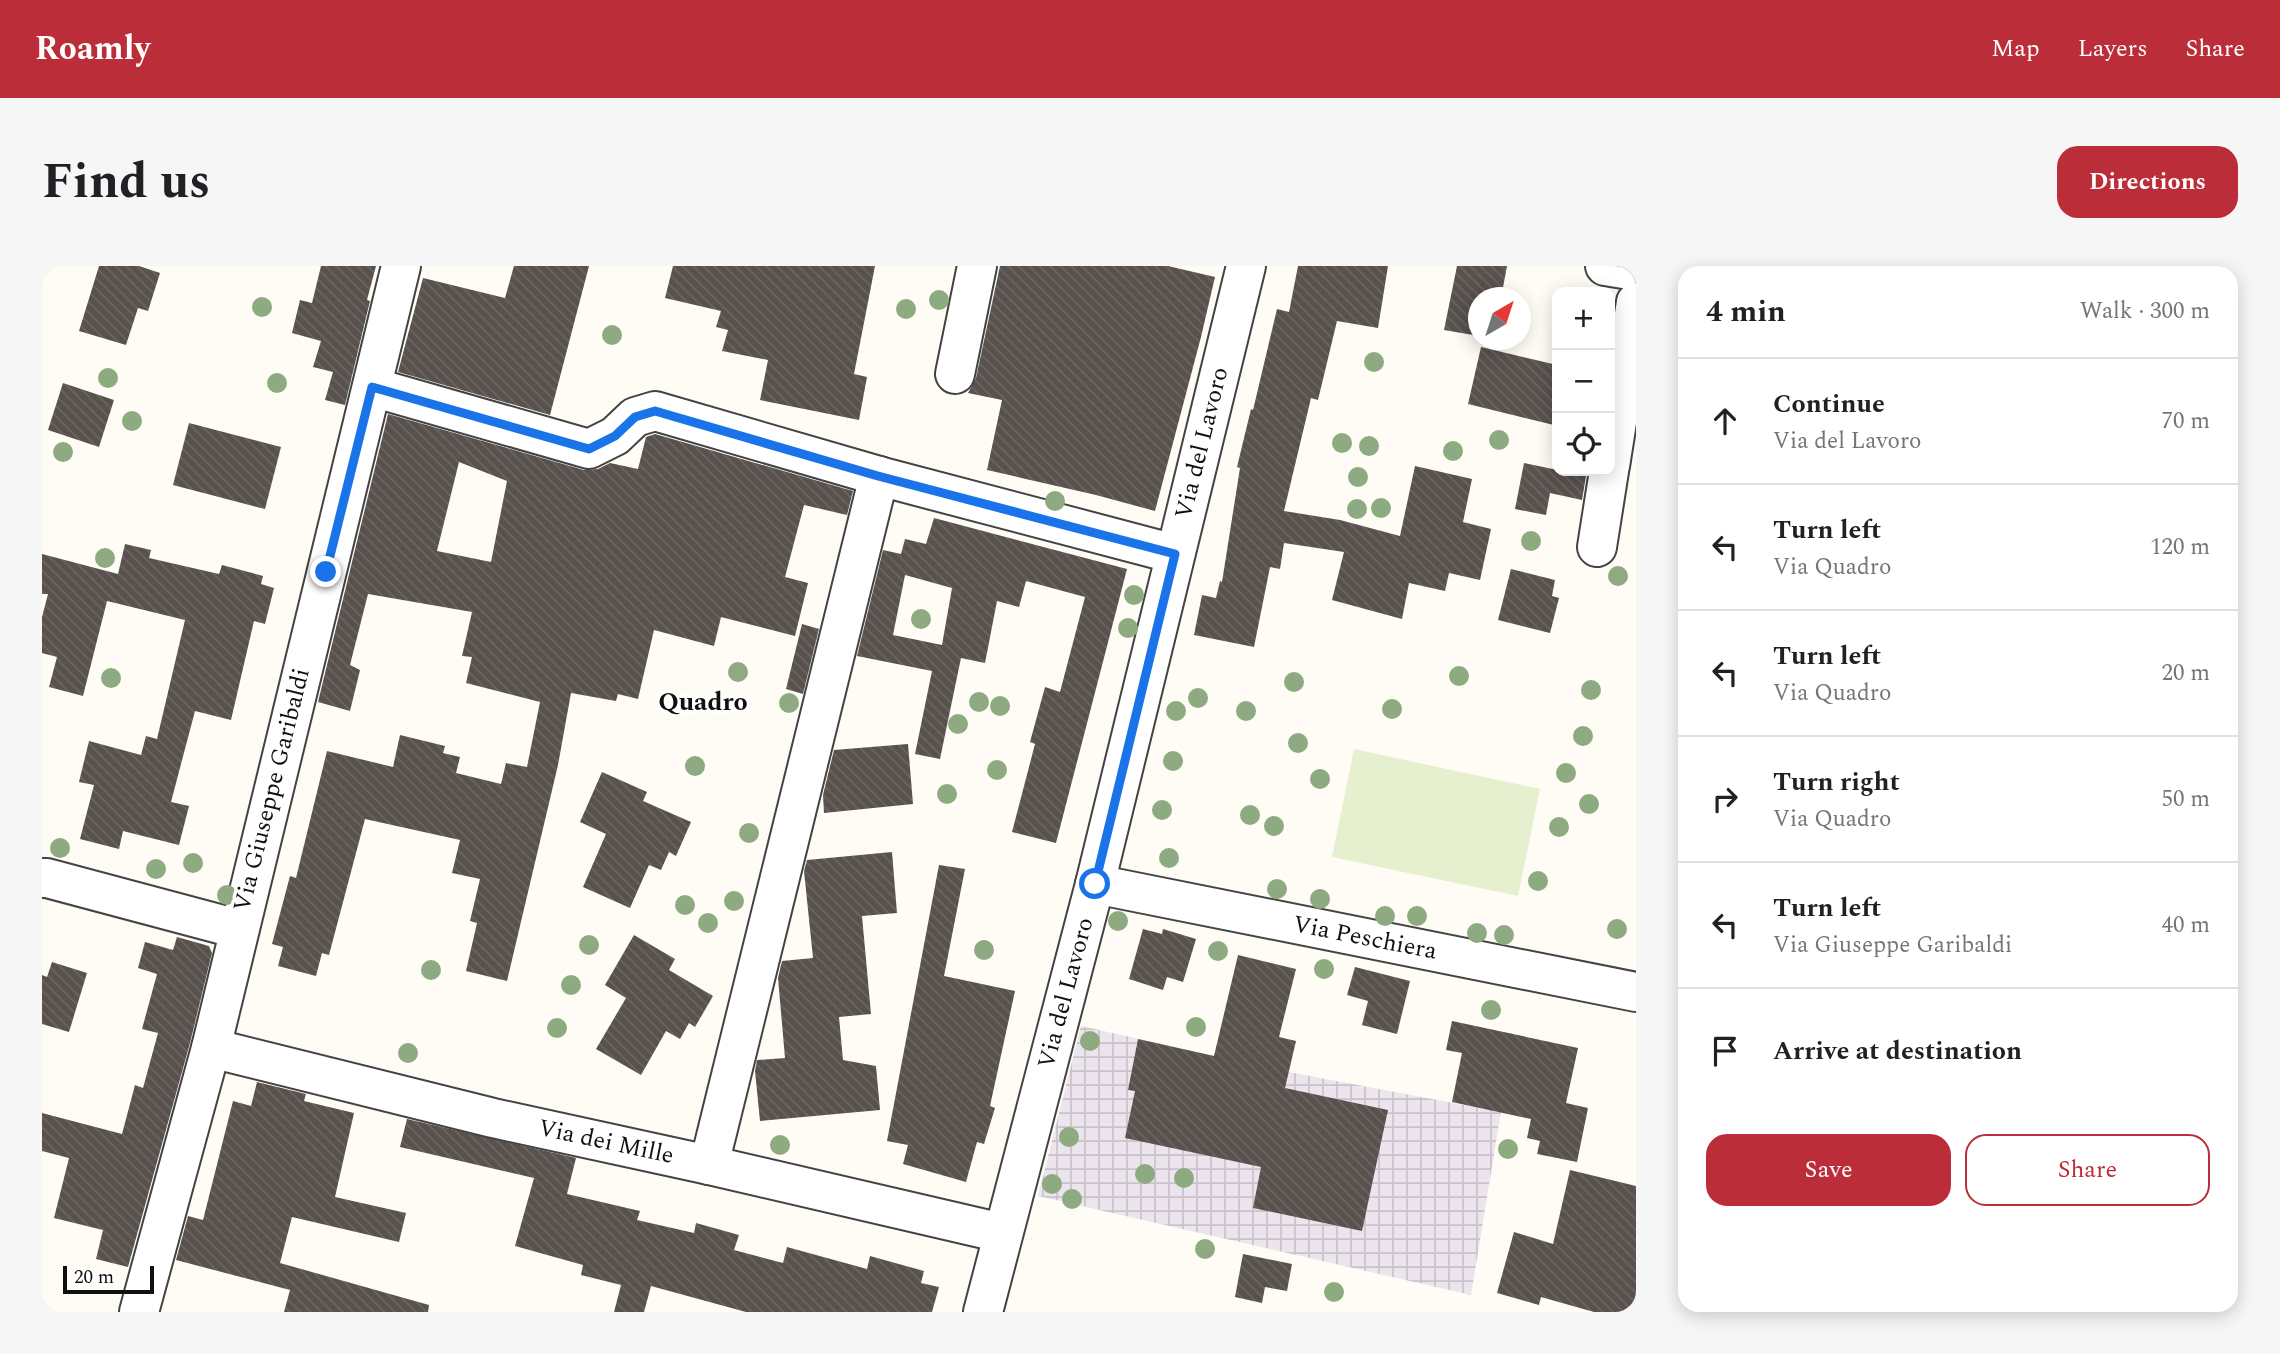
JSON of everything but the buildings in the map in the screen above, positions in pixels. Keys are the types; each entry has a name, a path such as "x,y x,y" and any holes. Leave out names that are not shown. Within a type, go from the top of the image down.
{"street":[{"name":"Via Giuseppe Garibaldi","path":"139,1312 211,1048 401,266"},
{"path":"955,374 977,266"},
{"name":"Via del Lavoro","path":"983,1312 1095,884 1246,266"},
{"path":"1605,266 1636,271"},
{"path":"1615,431 1636,302"},
{"path":"372,387 589,449 615,436 635,417 655,411 878,476 1175,554"},
{"path":"709,1165 878,476"},
{"path":"1597,547 1608,476"},
{"path":"42,878 238,929"},
{"name":"Via Peschiera","path":"1095,884 1636,992"},
{"name":"Via dei Mille","path":"211,1048 493,1118 1002,1233"}],"shaded area":[{"path":"1081,1026 1273,1069 1501,1112 1471,1295 1038,1196"}],"green space":[{"path":"1354,749 1540,789 1518,896 1332,857"}],"district":[{"name":"Quadro","path":"703,702"}],"route":[{"path":"326,572 372,387 589,449 615,436 635,417 655,411 878,476 1175,554 1095,884"}]}
